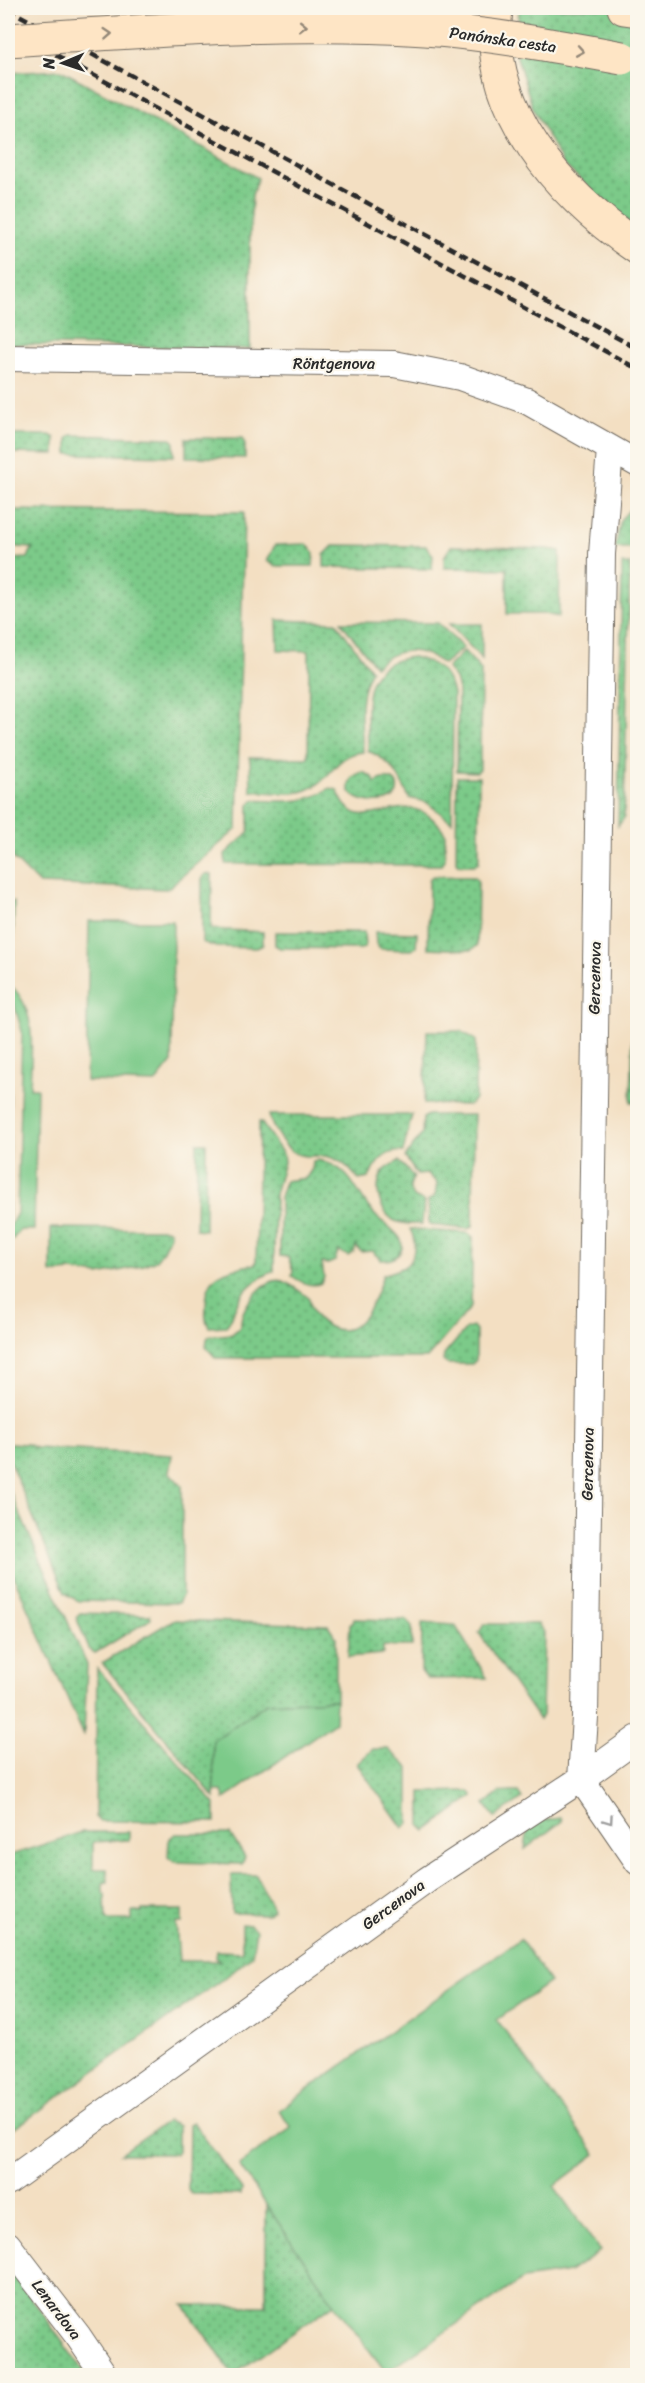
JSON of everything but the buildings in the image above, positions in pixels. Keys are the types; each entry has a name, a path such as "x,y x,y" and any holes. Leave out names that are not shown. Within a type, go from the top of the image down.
{"main road":[{"path":"496,8 497,55 504,85 526,137 544,164 576,199 638,248"},
{"name":"Panónska cesta","path":"8,40 213,28 381,27 470,33 630,60"}],"street":[{"name":"Röntgenova","path":"8,358 394,363 447,374 502,391 536,406 638,464"},
{"name":"Gercenova","path":"8,2182 427,1880 580,1779 585,1717 602,554 610,449"},
{"path":"638,1738 580,1779 638,1862"},
{"name":"Lenardova","path":"8,2245 78,2336 105,2376"}],"green space":[{"path":"519,8 637,8 637,230 563,164 533,109 516,54"},
{"path":"61,70 258,178 252,195 250,236 250,349 8,344 8,73"},
{"path":"8,435 50,435 55,438 55,454 8,453"},
{"path":"72,435 170,438 174,441 174,456 68,454 68,438"},
{"path":"186,438 242,438 245,444 245,458 186,457"},
{"path":"637,502 637,548 615,548 621,519"},
{"path":"8,510 244,512 237,829 167,889 39,884 8,853 8,559 28,558 32,548 8,546"},
{"path":"307,544 314,553 313,566 275,566 267,561 275,545"},
{"path":"334,545 426,546 433,555 432,569 324,567 324,555"},
{"path":"451,546 560,551 559,617 545,614 507,614 507,569 444,568 444,557"},
{"path":"622,564 630,564 624,818 618,826"},
{"path":"277,620 336,622 371,670 363,690 362,700 363,752 346,758 315,786 294,793 251,791 250,757 308,758 309,651 278,650"},
{"path":"341,622 438,623 463,648 443,664 425,654 408,651 392,655 375,666"},
{"path":"449,624 482,624 482,659"},
{"path":"464,651 481,670 480,769 477,772 457,771 458,690 455,679 447,668"},
{"path":"413,657 434,665 444,673 453,693 452,822 426,802 409,798 402,783 388,764 368,751 367,704 374,678 382,668 395,661"},
{"path":"363,772 373,777 375,783 387,779 394,781 397,792 394,797 387,801 370,802 354,796 350,791 350,781 354,776"},
{"path":"457,777 479,777 479,863 474,865 459,865 456,861"},
{"path":"330,788 337,790 345,804 356,813 367,815 404,808 418,810 431,818 445,833 445,860 441,865 226,864 225,854 249,832 249,805 253,800 302,800"},
{"path":"205,874 212,874 211,929 263,932 263,945 257,948 216,947 202,942 202,878"},
{"path":"433,876 475,877 478,882 477,946 471,950 428,948 429,879"},
{"path":"8,902 14,902 13,960 8,960"},
{"path":"89,921 173,921 172,1062 155,1083 86,1081"},
{"path":"275,932 364,932 365,947 361,949 280,948 275,945"},
{"path":"375,932 417,933 416,947 412,950 380,949 376,944"},
{"path":"8,983 18,993 29,1018 32,1046 30,1088 37,1088 34,1230 20,1230 8,1245 8,1230 17,1213 22,1031 14,1004 8,997"},
{"path":"8,1003 10,1003 9,1218 8,1218"},
{"path":"633,1026 637,1026 637,1102 631,1102"},
{"path":"427,1031 461,1031 476,1040 475,1099 469,1105 424,1104"},
{"path":"269,1115 412,1115 403,1152 386,1155 374,1168 369,1178 359,1180 346,1166 334,1158 303,1156 290,1150 276,1132"},
{"path":"428,1115 474,1115 473,1226 468,1229 429,1225 428,1201 435,1196 437,1183 428,1174 417,1175 405,1157 422,1134 423,1118"},
{"path":"259,1122 283,1154 284,1162 275,1194 274,1271 261,1277 246,1290 226,1326 209,1327 206,1322 206,1304 210,1284 228,1270 256,1264"},
{"path":"197,1143 206,1143 205,1230 196,1229"},
{"path":"318,1160 340,1169 347,1175 369,1208 400,1238 402,1249 395,1258 388,1260 381,1260 372,1251 361,1252 356,1246 354,1252 348,1256 338,1251 335,1261 328,1264 322,1263 324,1277 321,1283 310,1285 292,1276 293,1271 288,1257 280,1256 280,1197 285,1181 306,1178 312,1169 313,1161"},
{"path":"399,1161 414,1177 410,1185 411,1192 415,1198 424,1201 422,1224 396,1222 388,1216 381,1204 378,1191 380,1178 384,1171"},
{"path":"51,1228 166,1229 170,1231 170,1235 156,1260 141,1266 99,1275 71,1271 51,1273"},
{"path":"410,1229 468,1233 473,1237 471,1307 427,1358 216,1358 206,1347 209,1336 232,1334 240,1327 241,1318 249,1301 260,1289 279,1280 292,1285 309,1298 314,1314 326,1325 338,1330 356,1325 370,1307 383,1275 407,1265 413,1256 414,1240"},
{"path":"473,1327 476,1331 476,1360 472,1364 447,1364 443,1361 444,1355 466,1329"},
{"path":"9,1443 27,1444 36,1448 172,1455 169,1472 182,1486 182,1596 178,1603 78,1601 65,1593 8,1457"},
{"path":"8,1487 87,1665 84,1736 14,1577 10,1578 8,1573"},
{"path":"80,1613 150,1615 151,1619 95,1653 89,1649 76,1617"},
{"path":"354,1619 406,1620 412,1626 412,1646 383,1646 383,1654 348,1657 350,1625"},
{"path":"173,1620 328,1625 336,1637 336,1700 267,1703 213,1741 215,1798 102,1663"},
{"path":"422,1623 455,1625 487,1678 427,1679 421,1671"},
{"path":"484,1624 538,1624 544,1632 542,1715 539,1720 479,1633"},
{"path":"97,1668 215,1804 215,1822 99,1821 95,1817"},
{"path":"336,1700 335,1722 224,1799 222,1791 214,1791 213,1741 267,1703"},
{"path":"373,1749 388,1749 409,1768 409,1823 403,1828 357,1764"},
{"path":"469,1791 473,1796 426,1831 421,1826 421,1792"},
{"path":"500,1792 518,1792 522,1798 495,1818 485,1804"},
{"path":"561,1818 562,1821 525,1849 528,1828 545,1820"},
{"path":"82,1832 129,1832 129,1840 93,1842 93,1869 107,1869 108,1882 103,1883 106,1920 132,1920 132,1912 142,1912 142,1910 182,1910 182,1923 176,1923 179,1961 220,1961 216,1958 217,1951 242,1952 242,1924 250,1925 256,1930 252,1955 234,1971 8,2133 8,1856"},
{"path":"175,1834 230,1834 245,1857 242,1864 174,1862 168,1857 169,1839"},
{"path":"231,1875 256,1875 273,1909 268,1914 232,1913"},
{"path":"520,1939 550,1982 497,2020 596,2154 554,2186 600,2251 569,2272 523,2279 386,2372 334,2304 239,2165 291,2128 279,2110"},
{"path":"167,2121 178,2126 178,2151 175,2154 120,2154"},
{"path":"193,2122 242,2190 241,2195 192,2194 188,2190 189,2124"},
{"path":"266,2204 334,2304 233,2375 184,2305 266,2306"},
{"path":"8,2265 86,2375 8,2375"}],"railway":[{"path":"205,8 225,21"},
{"path":"8,9 638,349"},
{"path":"8,29 638,369"}]}
